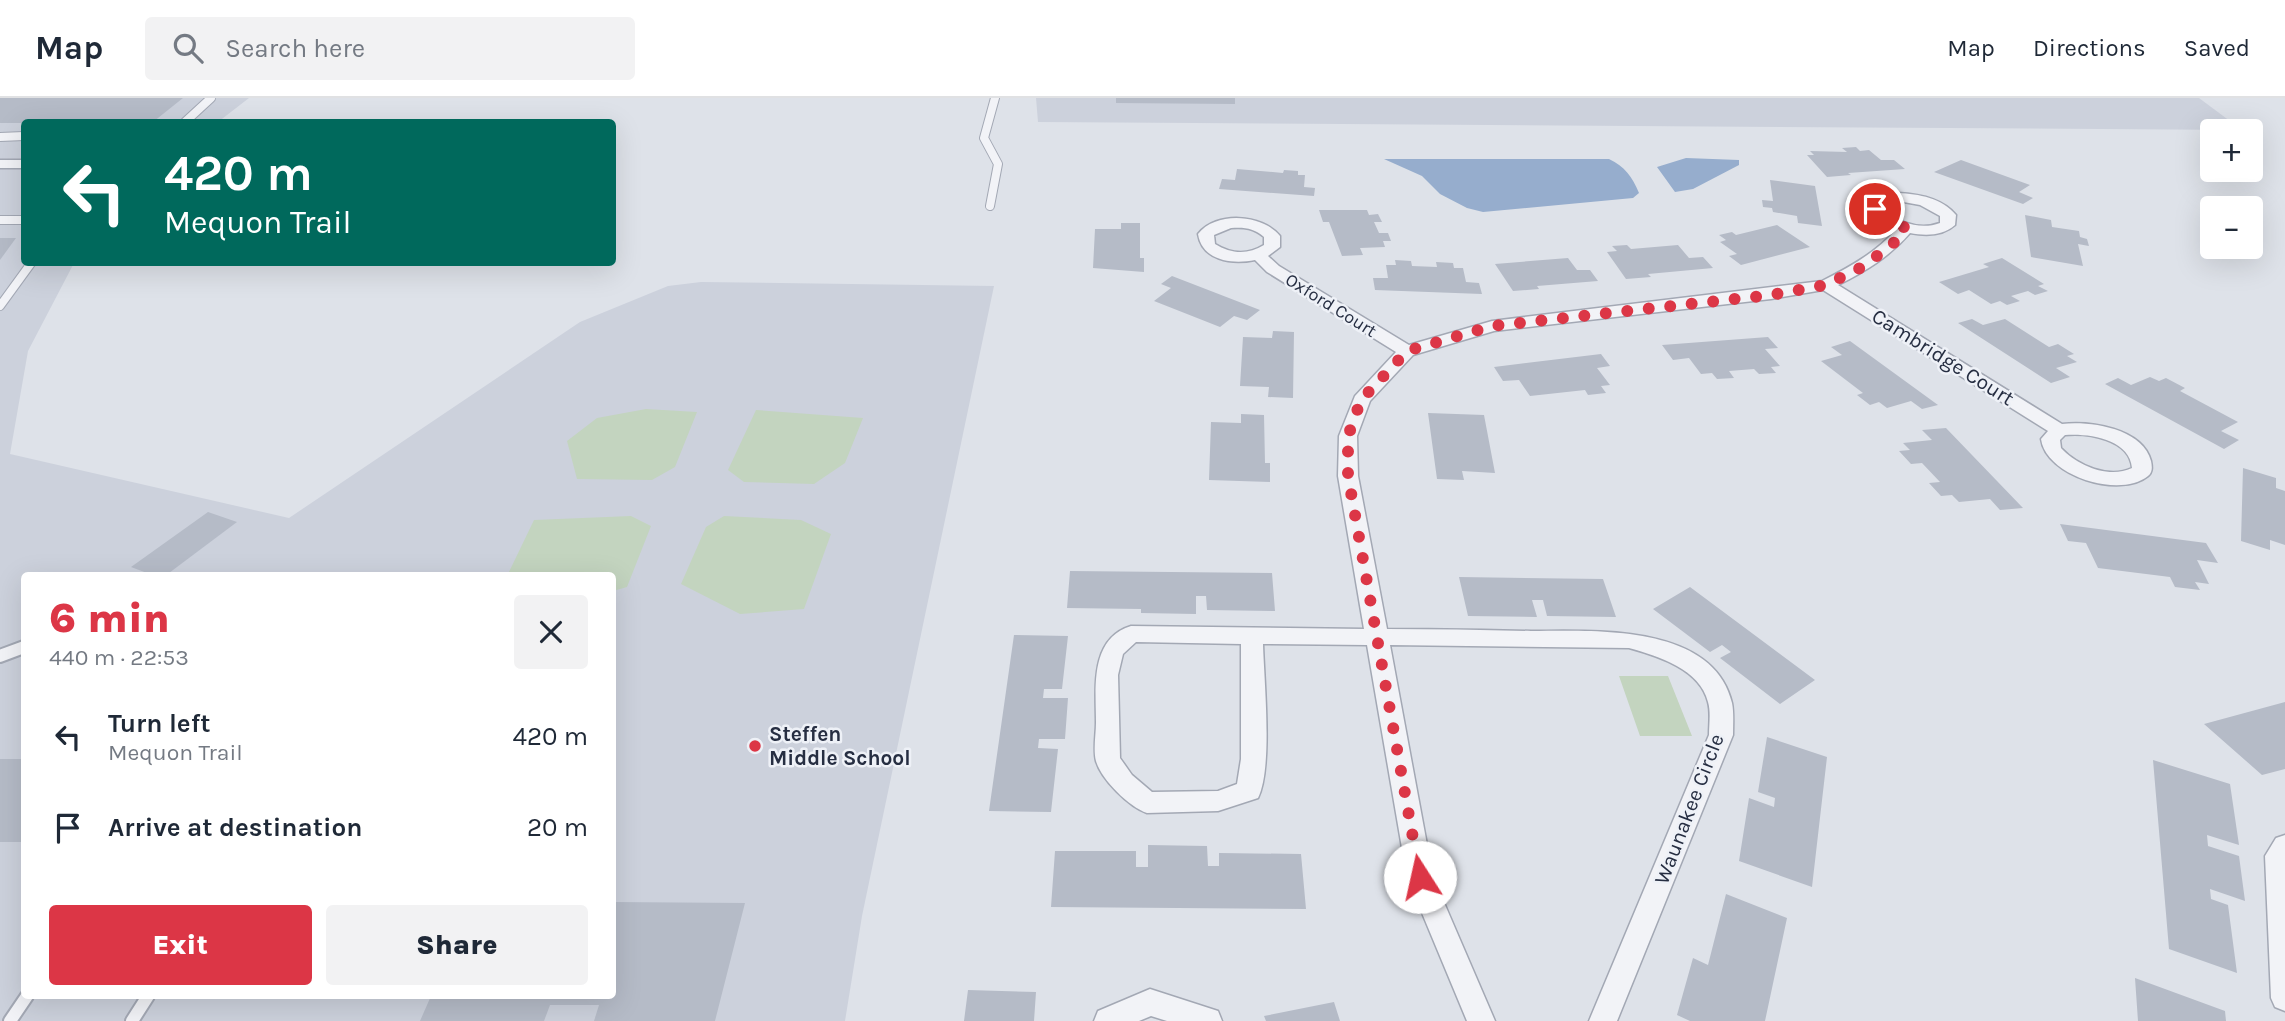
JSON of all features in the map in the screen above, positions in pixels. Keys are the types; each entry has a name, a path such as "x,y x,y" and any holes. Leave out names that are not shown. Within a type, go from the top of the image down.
{"street":[{"path":"0,164 21,164"},
{"path":"1480,1021 1420,877 1348,476 1348,436 1361,400 1407,351 1492,326 1771,295 1826,285 1862,267 1892,245 1906,228"},
{"name":"Oxford Court","path":"1258,255 1284,276 1407,351"},
{"name":"Cambridge Court","path":"1826,285 2059,429"},
{"path":"1131,634 1252,637 1253,759 1249,791 1218,802 1147,803 1123,782 1108,760 1107,675 1113,650 1131,634"},
{"name":"Waunakee Circle","path":"1252,637 1376,635 1629,640 1665,649 1687,662 1709,681 1720,701 1721,735 1603,1021"},
{"path":"2285,846 2278,856 2285,998"},
{"path":"1108,1021 1150,1002 1208,1021"}],"lane":[{"path":"187,119 211,98"},
{"path":"990,205 998,164 984,138 995,98"},
{"path":"0,137 21,136"},
{"path":"0,220 21,220"},
{"path":"0,306 29,266"},
{"path":"0,656 21,648"},
{"path":"10,1021 25,999"},
{"path":"132,1021 146,999"}],"shaded area":[{"name":"Steffen Middle School","path":"0,98 249,98 222,119 21,119 21,266 72,266 28,351 10,454 289,518 580,322 668,286 701,282 994,286 862,916 845,1021 0,1021"},
{"path":"1036,98 2199,98 2227,119 2200,119 2200,130 1038,122"}],"green space":[{"path":"646,409 697,412 675,467 652,480 577,479 567,441 597,418"},
{"path":"756,410 863,418 845,463 814,484 744,482 728,470"},
{"path":"631,516 651,526 627,587 616,590 616,572 509,572 534,520"},
{"path":"724,516 801,520 831,534 804,609 740,614 681,584 706,527"},
{"path":"1619,676 1668,676 1692,736 1640,736"}],"water":[{"path":"1686,158 1739,160 1739,165 1693,189 1675,192 1657,167"},
{"path":"1384,159 1609,159 1627,173 1639,193 1633,198 1483,212 1467,208 1440,194 1422,176"}],"building":[{"path":"0,98 183,98 157,119 21,119 21,123 0,123"},
{"path":"1116,98 1235,98 1235,104 1116,103"},
{"path":"1856,147 1860,151 1869,150 1881,160 1894,160 1905,169 1827,177 1807,155 1814,155 1810,151 1847,152 1842,148"},
{"path":"1961,160 2030,185 2019,192 2033,198 2023,204 1934,172"},
{"path":"1237,169 1283,173 1284,170 1298,171 1298,175 1305,175 1304,187 1315,188 1314,196 1219,189 1222,179 1235,180"},
{"path":"1770,180 1815,186 1822,226 1798,223 1797,216 1773,212 1772,208 1763,207 1762,200 1773,201"},
{"path":"1319,210 1367,210 1369,215 1378,214 1382,222 1374,222 1379,233 1388,233 1391,241 1383,241 1385,247 1360,248 1363,255 1342,256 1329,222 1323,222"},
{"path":"2025,215 2051,220 2052,227 2079,231 2080,237 2087,239 2089,246 2078,244 2083,266 2031,257"},
{"path":"1121,223 1140,223 1140,258 1144,258 1144,272 1093,268 1095,229 1121,229"},
{"path":"1777,225 1810,247 1741,265 1729,256 1737,254 1720,242 1726,240 1719,235 1732,232 1736,235"},
{"path":"0,238 16,238 0,260"},
{"path":"1627,245 1631,249 1678,245 1689,258 1703,257 1713,268 1648,274 1651,277 1626,279 1607,252 1617,251 1612,246"},
{"path":"1568,258 1577,270 1590,270 1598,281 1537,286 1539,289 1513,291 1495,264"},
{"path":"2002,258 2044,284 2038,286 2048,291 2035,295 2028,291 2011,296 2020,301 2007,305 2000,301 1991,304 1969,290 1958,294 1939,282 1989,267 1983,264"},
{"path":"1395,260 1411,261 1412,266 1437,267 1436,262 1453,263 1454,268 1463,268 1466,282 1479,283 1482,294 1375,290 1373,278 1388,278 1386,265 1396,265"},
{"path":"1172,276 1260,310 1247,320 1234,316 1220,327 1154,301 1171,288 1161,284"},
{"path":"1972,319 1983,325 2005,319 2049,347 2058,344 2074,354 2067,356 2077,362 2056,368 2070,377 2051,383 1958,323"},
{"path":"1273,331 1294,332 1293,398 1268,397 1269,387 1240,386 1243,337 1272,338"},
{"path":"1768,337 1778,348 1765,349 1780,366 1771,367 1776,373 1759,374 1754,369 1729,371 1734,378 1717,379 1712,373 1701,374 1689,358 1673,360 1662,345"},
{"path":"1850,341 1938,405 1922,409 1911,401 1887,408 1879,402 1870,405 1857,395 1863,393 1821,361 1842,355 1831,347"},
{"path":"1601,354 1610,366 1597,368 1610,385 1601,386 1606,393 1588,395 1585,390 1530,396 1519,380 1503,381 1494,367"},
{"path":"2150,377 2159,381 2166,378 2185,388 2180,391 2238,422 2221,431 2239,440 2224,449 2105,384 2118,378 2131,385"},
{"path":"1428,413 1484,415 1495,473 1462,471 1464,480 1437,479"},
{"path":"1241,414 1264,415 1265,463 1270,463 1270,482 1209,480 1211,422 1241,423"},
{"path":"1946,428 2023,508 2000,510 1990,499 1959,502 1952,495 1941,496 1929,483 1940,482 1922,463 1911,464 1899,451 1910,450 1903,443 1932,440 1922,430"},
{"path":"2243,468 2276,478 2276,488 2285,491 2285,545 2270,540 2270,550 2241,541"},
{"path":"208,512 237,522 170,572 144,572 131,567"},
{"path":"2060,524 2206,543 2218,563 2197,560 2209,584 2195,582 2200,590 2175,587 2170,577 2098,568 2086,543 2068,541"},
{"path":"1070,571 1272,573 1275,611 1207,610 1206,596 1196,596 1196,614 1141,613 1141,609 1067,608"},
{"path":"1459,577 1603,579 1616,617 1547,616 1543,600 1532,600 1537,617 1468,616"},
{"path":"1690,587 1815,680 1780,704 1720,658 1731,652 1722,645 1710,652 1653,609"},
{"path":"1014,635 1068,636 1062,689 1044,689 1043,698 1068,698 1065,739 1039,739 1038,748 1058,749 1051,812 989,811"},
{"path":"2285,702 2285,769 2262,775 2204,724"},
{"path":"1767,737 1827,757 1812,887 1739,861 1749,798 1774,807 1775,798 1758,792"},
{"path":"0,759 21,759 21,842 0,842"},
{"path":"2153,760 2230,784 2239,845 2207,835 2208,846 2239,856 2245,901 2210,889 2211,899 2228,905 2237,973 2169,949"},
{"path":"1148,845 1207,846 1208,866 1219,866 1219,853 1301,854 1306,909 1051,907 1055,851 1136,851 1136,867 1148,867"},
{"path":"1726,894 1787,918 1765,1021 1690,1021 1677,1015 1693,958 1708,965"},
{"path":"616,902 745,903 715,1021 594,1021 599,1005 550,1005 544,1021 420,1021 430,999 616,999"},
{"path":"2135,978 2225,1011 2226,1021 2138,1021"},
{"path":"968,990 1036,992 1034,1021 964,1021"},
{"path":"1334,1002 1340,1021 1266,1021 1264,1016"}],"place":[{"name":"Steffen Middle School","path":"755,746"}],"route":[{"path":"1420,877 1348,476 1348,436 1361,400 1407,351 1492,326 1771,295 1826,285 1862,267 1892,245 1906,228 1885,219 1875,209"}]}
